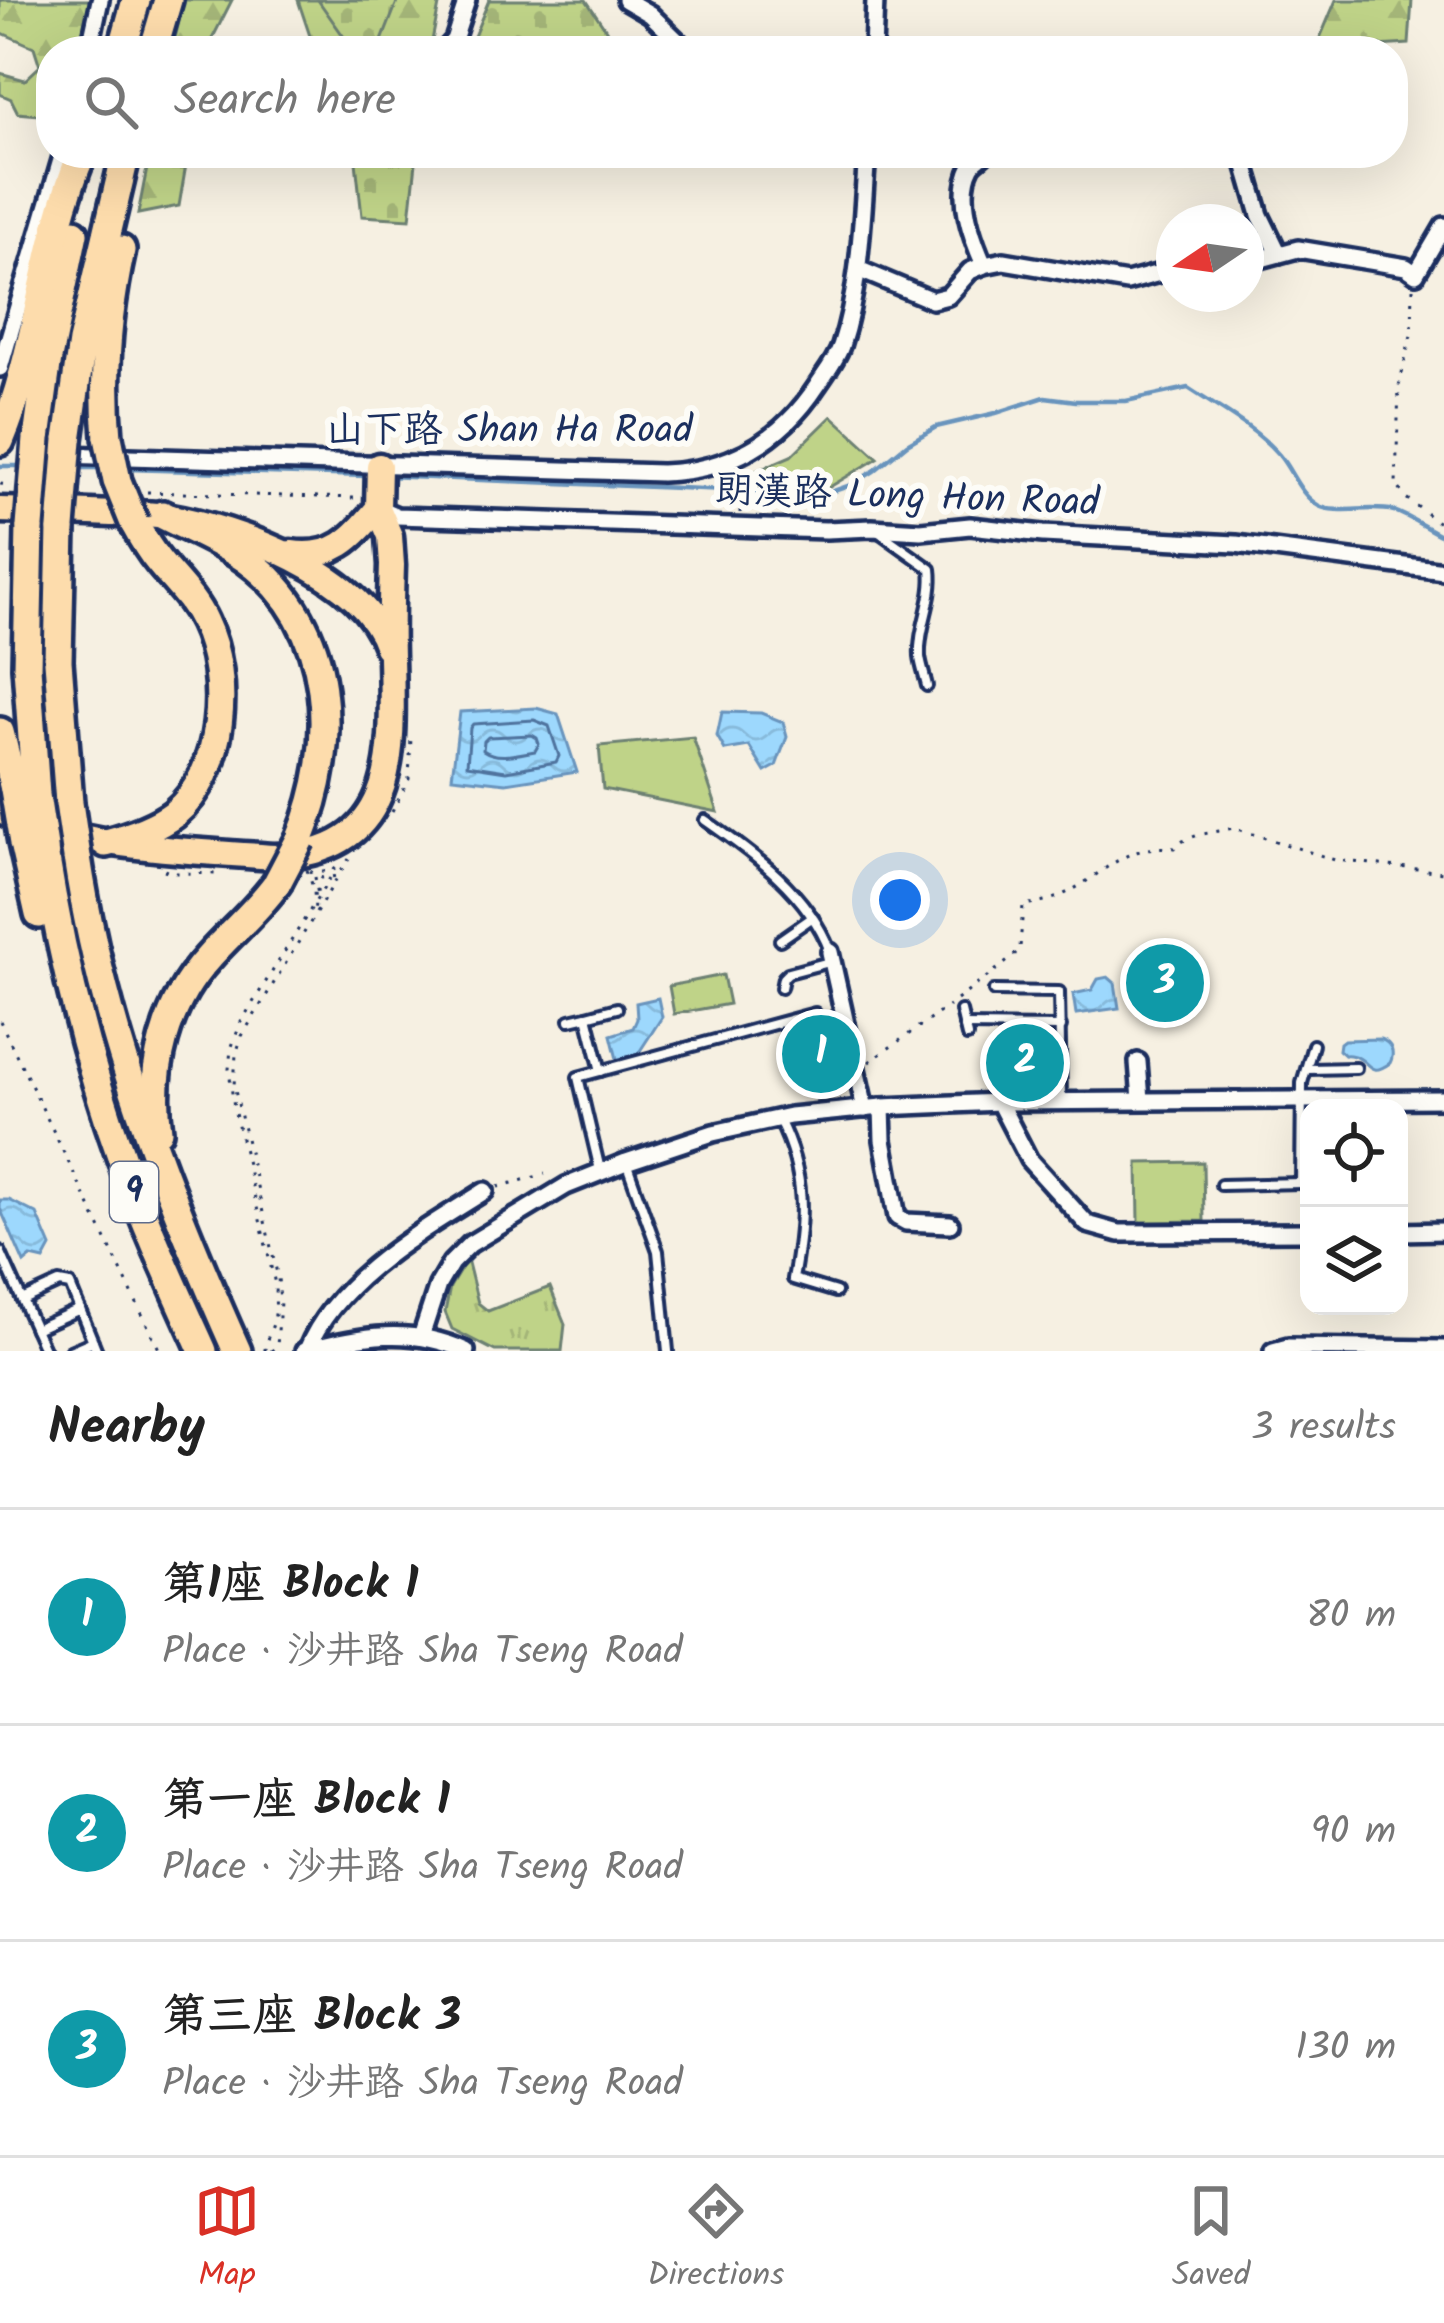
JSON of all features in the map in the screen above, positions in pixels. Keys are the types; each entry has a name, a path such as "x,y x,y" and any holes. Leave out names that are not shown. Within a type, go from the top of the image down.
{"highway":[{"path":"126,36 136,0"},
{"path":"158,36 168,0"},
{"path":"1,443 76,168"},
{"name":"9","path":"91,168 68,257 37,439 17,798 121,1158 202,1350"},
{"name":"9","path":"122,168 86,322 68,440 58,662 69,803 95,956 124,1065 162,1178 234,1343"},
{"path":"106,843 159,824 184,805 206,769 218,714 217,664 205,623 134,523 117,481 107,437 108,316 141,168"},
{"path":"163,515 229,548 284,596 311,644 324,693 325,740 302,857 203,963 175,1010 158,1056 154,1100 158,1130 197,1262"},
{"path":"0,732 17,798"}],"main road":[{"path":"0,510 163,515 272,549 317,555 350,540 374,488"},
{"path":"17,798 32,824 106,843 275,857 315,851 360,823 385,783 392,747 390,536 374,488"},
{"path":"272,549 326,577 362,605 382,633 391,661"}],"street":[{"path":"92,36 100,0"},
{"path":"455,36 467,0"},
{"path":"626,0 673,36"},
{"path":"873,36 874,0"},
{"path":"1,363 59,168"},
{"name":"山下路 Shan Ha Road","path":"1,443 374,488 686,472 742,455 764,444 801,411 840,350 858,269 867,168"},
{"path":"971,168 965,200 971,235 984,265"},
{"path":"1247,168 1279,254"},
{"path":"1264,256 1298,249 1406,267 1416,274 1444,226"},
{"path":"858,269 932,300 948,296 970,272 1004,261 1127,282 1156,274"},
{"name":"朗漢路 Long Hon Road","path":"374,488 397,516 826,530 921,531 970,526 1236,544 1441,570"},
{"path":"831,957 856,1068 883,1140 897,1217 906,1222 950,1224"},
{"path":"1138,1062 1141,1100"},
{"path":"421,1337 438,1285 460,1252 538,1200 626,1162 713,1133 779,1119 873,1108 999,1102 1300,1100"},
{"path":"1408,1100 1444,1100"},
{"path":"999,1102 1029,1160 1088,1224 1119,1233 1300,1232"},
{"path":"305,1350 316,1327 371,1266 485,1191"},
{"path":"1408,1232 1444,1232"},
{"path":"305,1350 381,1334 421,1337 466,1351"},
{"path":"1273,1351 1288,1347 1444,1349"}],"lane":[{"path":"872,528 932,569 920,657 927,686"},
{"path":"705,820 763,862 823,931 831,957 788,973 782,988"},
{"path":"780,940 813,917"},
{"path":"994,991 1060,992 1061,1101"},
{"path":"570,1020 617,1008"},
{"path":"961,1011 965,1031 1061,1027"},
{"path":"600,1172 578,1077 815,1013"},
{"path":"587,1016 601,1071"},
{"path":"1302,1099 1313,1045"},
{"path":"1307,1069 1356,1067"},
{"path":"779,1119 796,1157 801,1189 793,1280 836,1292"},
{"path":"626,1162 658,1251 668,1351"},
{"path":"1221,1185 1300,1183"},
{"path":"0,1251 45,1351"},
{"path":"22,1300 59,1283 70,1286 95,1346 70,1351"},
{"path":"35,1329 80,1310"}],"path":[{"path":"1416,274 1412,331 1399,386 1396,484 1406,498 1444,526"},
{"path":"0,484 23,485"},
{"path":"740,510 741,486"},
{"path":"140,491 374,488"},
{"path":"856,1068 879,1057 1013,958 1020,948 1023,905 1060,896 1131,852 1174,848 1198,835 1234,828 1335,860 1444,872"},
{"path":"302,857 316,878 319,897"},
{"path":"302,857 314,890 315,914"},
{"path":"338,867 241,1022 231,1049 229,1082 234,1109 275,1284 275,1314 265,1342 268,1351 277,1347 278,1278 234,1086 236,1054 242,1036 338,876"},
{"path":"0,1021 160,1351"},
{"path":"485,1191 545,1174"}],"green space":[{"path":"0,0 91,0 84,36 36,36 36,53 34,47 0,32"},
{"path":"184,0 232,0 214,36 176,36"},
{"path":"298,0 440,0 433,36 310,36"},
{"path":"318,0 398,0 384,36 343,36"},
{"path":"489,0 586,0 610,36 474,36"},
{"path":"1336,0 1412,0 1409,44 1408,36 1321,36"},
{"path":"36,70 36,115 18,113 11,99 0,94 0,73 25,80"},
{"path":"147,168 185,168 179,206 138,214"},
{"path":"357,168 415,168 410,219 362,216"},
{"path":"832,416 878,458 828,488 748,485 749,474 791,456"},
{"path":"693,737 718,812 603,789 599,746"},
{"path":"723,975 729,1004 674,1014 669,986"},
{"path":"1203,1162 1204,1221 1139,1222 1138,1163"},
{"path":"467,1259 478,1303 488,1311 550,1287 565,1324 562,1351 495,1351 452,1329 445,1312 450,1287"}],"water":[{"path":"536,708 558,714 577,772 506,783 452,777 460,712"},
{"path":"722,712 761,713 783,722 787,737 776,766 765,772 749,746 725,750 717,736"},
{"path":"1108,977 1115,983 1119,1008 1076,1014 1073,994 1092,990 1098,979"},
{"path":"658,998 662,1017 636,1057 618,1063 611,1035 633,1028 636,1003"},
{"path":"1380,1039 1390,1046 1392,1056 1390,1063 1377,1069 1339,1050 1344,1040"},
{"path":"0,1200 37,1214 51,1247 44,1260 31,1257 24,1263"}],"waterway":[{"path":"385,476 825,494 851,485 936,427 1045,397 1126,401 1188,388 1269,445 1319,506 1394,511 1444,537"},
{"path":"0,466 25,466"},
{"path":"79,468 103,468"},
{"path":"127,469 367,476"}],"place":[{"name":"第三座 Block 3","path":"1165,983"},
{"name":"第1座 Block 1","path":"821,1054"},
{"name":"第一座 Block 1","path":"1025,1063"}]}
